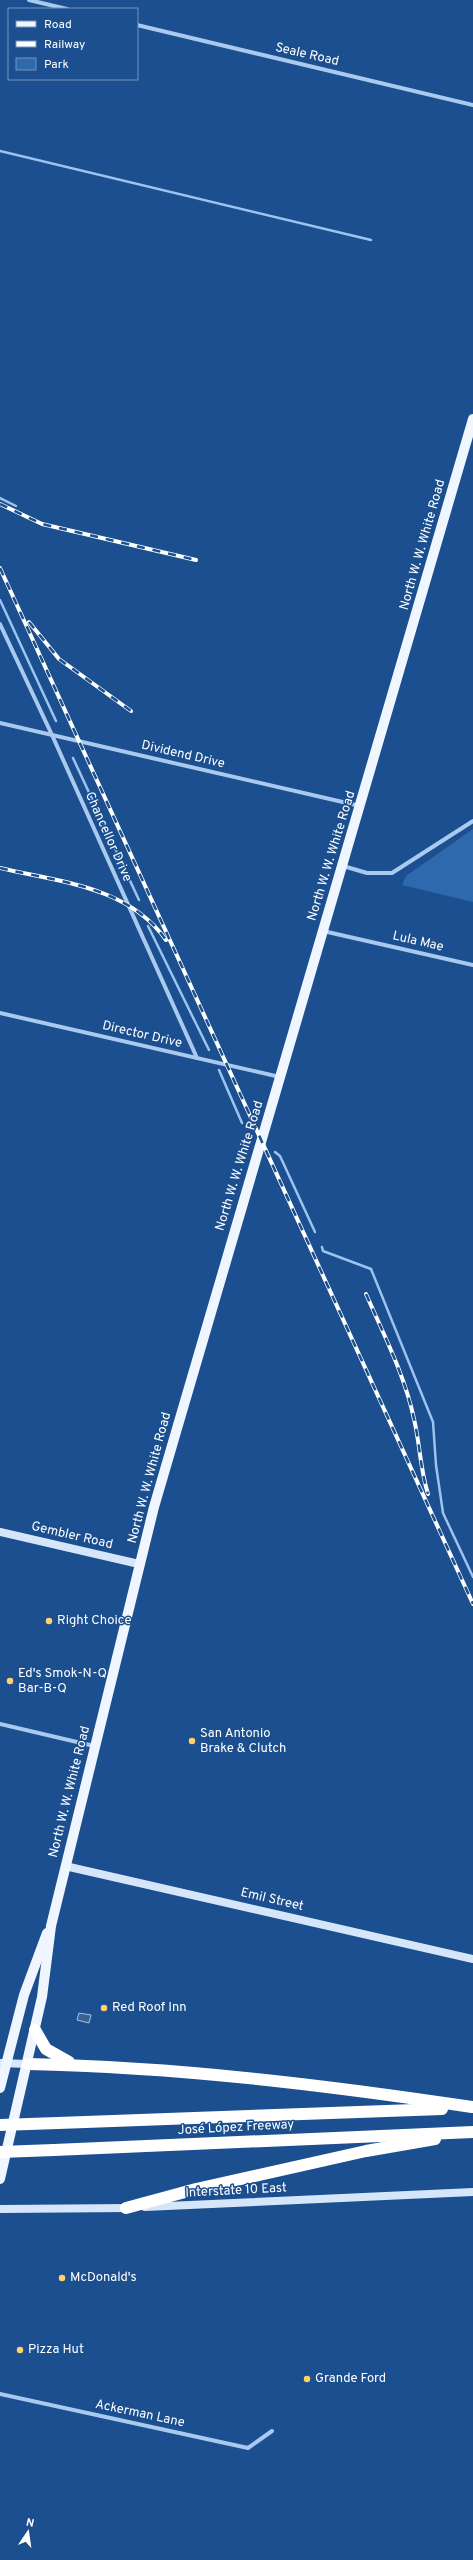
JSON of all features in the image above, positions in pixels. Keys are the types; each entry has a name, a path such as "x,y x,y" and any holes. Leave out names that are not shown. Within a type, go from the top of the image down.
{"highway":[{"path":"35,2030 46,2049 55,2056 76,2064"},
{"path":"28,2064 76,2064 244,2077 473,2107"},
{"name":"José López Freeway","path":"0,2125 473,2107"},
{"path":"126,2208 196,2189 358,2153 470,2132"},
{"name":"José López Freeway","path":"0,2152 470,2132"}],"main road":[{"name":"North W. W. White Road","path":"0,2179 28,2064 42,1997 50,1926 140,1564 179,1421 322,930 361,806 473,419"},
{"name":"Gembler Road","path":"0,1532 140,1564"},
{"name":"Emil Street","path":"65,1866 473,1959"},
{"name":"North W. W. White Road","path":"0,2088 3,2062 34,1962 50,1926"},
{"path":"3,2062 28,2064"},
{"name":"Interstate 10 East","path":"0,2209 126,2208 473,2192"}],"street":[{"path":"29,0 63,8"},
{"name":"Seale Road","path":"138,26 473,105"},
{"name":"Chancellor Drive","path":"0,624 52,735 197,1058"},
{"name":"Dividend Drive","path":"0,723 361,806"},
{"path":"342,866 367,873 392,872 473,821"},
{"name":"Lula Mae","path":"322,930 473,964"},
{"name":"Director Drive","path":"0,1013 280,1077"},
{"path":"0,1724 94,1746"},
{"name":"Ackerman Lane","path":"0,2394 248,2448 272,2432"}],"green space":[{"path":"473,829 473,902 402,885 406,876"}],"shaded area":[{"path":"79,2013 91,2015 89,2023 77,2020"}],"waterway":[{"path":"0,151 371,240"},
{"path":"0,498 16,506"},
{"path":"0,600 56,721"},
{"path":"73,758 139,900"},
{"path":"148,926 209,1050"},
{"path":"219,1070 242,1123"},
{"path":"275,1152 280,1156 315,1232"},
{"path":"322,1247 323,1251 371,1269 433,1422 436,1465 443,1513 473,1577"}],"railway":[{"path":"0,504 42,524 196,560"},
{"path":"0,568 473,1604"},
{"path":"29,622 59,659 131,711"},
{"path":"0,868 68,883 91,889 112,897 132,908 150,922 166,940"},
{"path":"366,1294 400,1371 410,1403 418,1438 423,1475 428,1494"}],"place":[{"name":"Right Choice","path":"49,1621"},
{"name":"Ed's Smok-N-Q Bar-B-Q","path":"10,1681"},
{"name":"San Antonio Brake & Clutch","path":"192,1741"},
{"name":"Red Roof Inn","path":"104,2008"},
{"name":"McDonald's","path":"62,2278"},
{"name":"Pizza Hut","path":"20,2350"},
{"name":"Grande Ford","path":"307,2379"}]}
